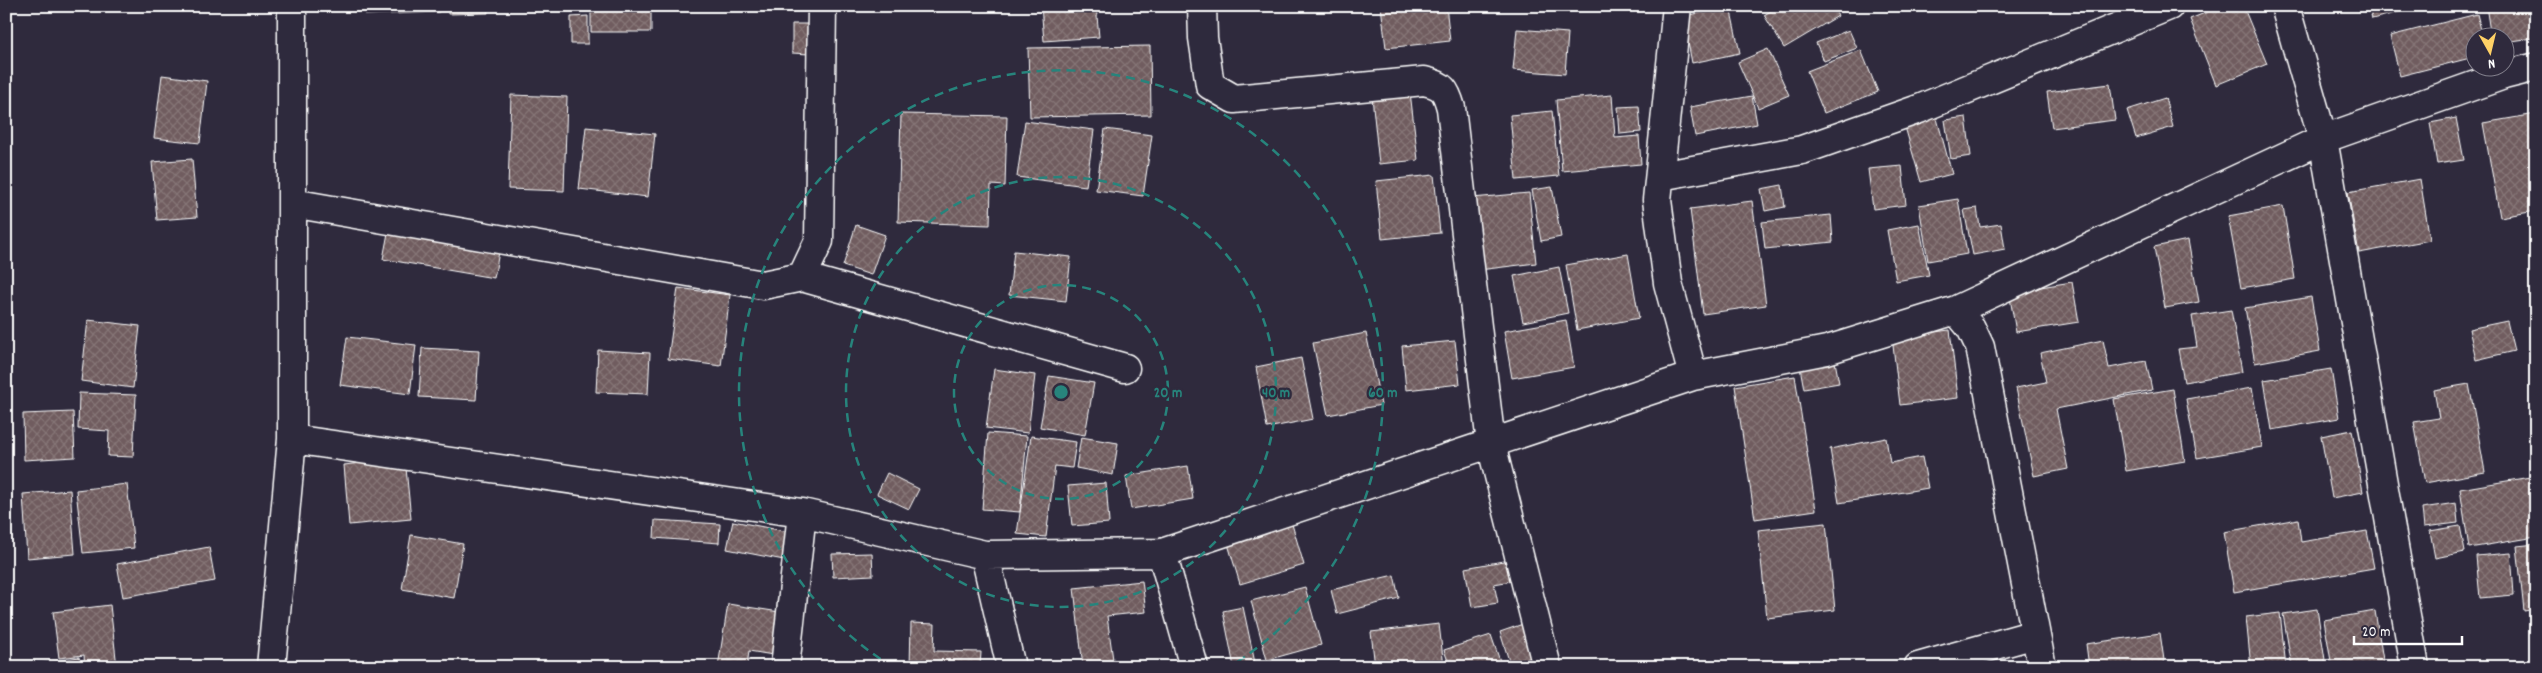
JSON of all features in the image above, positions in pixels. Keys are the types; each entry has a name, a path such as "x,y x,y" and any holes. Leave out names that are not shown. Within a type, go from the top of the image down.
{"street":[{"path":"271,667 292,439 292,6"},
{"path":"802,277 819,241 822,6"},
{"path":"1202,6 1203,38 1210,84 1234,98 1424,81 1439,84 1447,91 1453,118 1491,444 1547,667"},
{"path":"1677,6 1657,200 1668,283 1694,376"},
{"path":"1660,176 1802,150 1919,109 2169,6"},
{"path":"2285,6 2323,139 2415,667"},
{"path":"292,439 802,513 985,555 1162,553 1694,376 1828,350 1956,310 2323,139 2504,75 2536,66"},
{"path":"292,203 763,285 802,277 1125,368"},
{"path":"1956,310 1971,328 1980,347 2042,667"},
{"path":"786,667 802,513"},
{"path":"1162,553 1194,667"},
{"path":"985,555 1010,667"},
{"path":"1918,667 2036,634"}],"building":[{"path":"366,6 439,6 439,12 366,15"},
{"path":"448,6 487,6 488,13 448,14"},
{"path":"591,6 651,6 651,32 591,32"},
{"path":"1041,6 1096,6 1099,37 1044,41"},
{"path":"1381,6 1446,6 1450,41 1386,48"},
{"path":"1779,6 1832,6 1838,16 1784,48 1764,15"},
{"path":"2222,6 2243,6 2267,64 2216,85 2190,19"},
{"path":"2369,6 2423,6 2372,19"},
{"path":"2486,6 2528,6 2533,38 2514,41 2514,28 2489,28"},
{"path":"1730,7 1740,53 1692,63 1683,16"},
{"path":"2477,14 2480,28 2464,28 2464,60 2400,76 2390,36"},
{"path":"588,16 588,44 571,44 571,17"},
{"path":"792,24 810,24 809,54 792,53"},
{"path":"1517,29 1568,33 1565,74 1513,70"},
{"path":"1849,30 1857,48 1824,61 1816,43"},
{"path":"1150,46 1151,115 1030,117 1028,48"},
{"path":"1768,49 1789,95 1758,108 1738,62"},
{"path":"1861,50 1878,92 1824,113 1807,71"},
{"path":"162,75 207,81 200,143 154,138"},
{"path":"2110,84 2115,120 2052,128 2047,92"},
{"path":"1410,92 1418,160 1379,164 1372,97"},
{"path":"511,95 567,97 564,191 508,189"},
{"path":"1612,95 1615,138 1639,136 1641,164 1562,171 1556,100"},
{"path":"1752,96 1757,124 1695,136 1690,107"},
{"path":"2165,98 2173,127 2136,138 2127,110"},
{"path":"1639,106 1641,132 1620,134 1618,107"},
{"path":"1552,111 1559,176 1516,180 1510,115"},
{"path":"1935,111 1952,174 1921,182 1903,120"},
{"path":"901,114 1007,116 1005,186 991,185 990,225 898,222"},
{"path":"2536,114 2536,211 2500,217 2483,123"},
{"path":"1966,117 1971,156 1951,159 1945,120"},
{"path":"2456,118 2464,160 2437,164 2430,123"},
{"path":"1025,121 1094,130 1086,186 1017,177"},
{"path":"586,127 655,134 648,197 579,189"},
{"path":"1105,129 1152,135 1143,196 1096,190"},
{"path":"192,159 197,217 157,220 152,162"},
{"path":"1902,166 1906,205 1873,209 1868,169"},
{"path":"1434,175 1440,233 1382,239 1376,181"},
{"path":"2420,179 2430,240 2359,253 2348,192"},
{"path":"1782,185 1785,207 1765,211 1761,189"},
{"path":"1552,187 1561,237 1541,241 1532,190"},
{"path":"1529,193 1536,263 1479,270 1472,198"},
{"path":"1958,199 1967,254 1928,261 1919,205"},
{"path":"1752,201 1766,305 1703,314 1690,209"},
{"path":"2283,206 2295,279 2241,288 2228,216"},
{"path":"1977,208 1980,227 2001,224 2005,249 1973,255 1964,210"},
{"path":"1831,215 1833,242 1765,249 1762,222"},
{"path":"1919,224 1929,275 1896,281 1887,230"},
{"path":"856,225 885,235 871,275 843,266"},
{"path":"388,233 499,252 494,278 383,259"},
{"path":"2188,240 2199,302 2165,308 2154,247"},
{"path":"1014,251 1071,257 1066,301 1009,295"},
{"path":"1628,254 1639,318 1577,330 1566,265"},
{"path":"1559,267 1568,313 1523,322 1514,276"},
{"path":"2072,282 2079,322 2016,332 2009,292"},
{"path":"678,288 730,295 721,366 668,359"},
{"path":"2311,297 2320,351 2255,363 2245,308"},
{"path":"2231,310 2242,372 2184,382 2178,349 2197,347 2192,316"},
{"path":"88,320 140,326 133,388 81,381"},
{"path":"1566,320 1574,367 1512,378 1504,331"},
{"path":"2507,321 2514,351 2476,360 2469,329"},
{"path":"1950,330 1958,398 1900,405 1892,337"},
{"path":"1366,333 1381,405 1328,415 1313,343"},
{"path":"347,337 416,345 410,394 340,385"},
{"path":"2103,340 2109,368 2146,361 2152,390 2056,409 2068,469 2034,476 2016,388 2046,382 2040,353"},
{"path":"1455,341 1460,384 1406,390 1402,346"},
{"path":"422,348 479,351 476,400 419,397"},
{"path":"598,350 650,353 648,394 596,392"},
{"path":"1834,356 1839,383 1804,389 1799,362"},
{"path":"1301,358 1313,419 1267,428 1256,367"},
{"path":"994,369 1035,375 1028,433 986,428"},
{"path":"2331,369 2339,418 2272,430 2264,380"},
{"path":"1049,376 1094,383 1085,435 1040,427"},
{"path":"1795,376 1816,510 1755,519 1735,386"},
{"path":"2469,384 2485,472 2425,483 2414,422 2439,418 2434,390"},
{"path":"2252,388 2262,447 2197,458 2186,399"},
{"path":"2173,389 2185,461 2126,471 2114,399"},
{"path":"79,393 136,395 133,457 108,456 109,431 78,429"},
{"path":"73,412 75,457 24,460 23,414"},
{"path":"2352,430 2363,492 2332,498 2321,436"},
{"path":"988,433 1027,436 1020,512 982,509"},
{"path":"1031,436 1076,442 1072,468 1055,466 1046,537 1017,534"},
{"path":"1081,437 1118,443 1113,475 1076,468"},
{"path":"1886,438 1890,463 1922,457 1928,488 1839,503 1830,449"},
{"path":"405,458 411,519 349,525 344,465"},
{"path":"1188,466 1193,499 1131,509 1126,476"},
{"path":"887,473 919,489 909,509 877,494"},
{"path":"2536,476 2536,537 2469,548 2460,489"},
{"path":"1106,483 1109,523 1072,526 1068,486"},
{"path":"127,484 134,548 83,553 76,490"},
{"path":"70,490 75,554 27,558 23,494"},
{"path":"2456,503 2458,523 2424,527 2422,508"},
{"path":"1289,514 1304,565 1240,584 1225,534"},
{"path":"2298,519 2301,542 2367,531 2374,568 2234,592 2224,532"},
{"path":"655,520 720,524 719,543 654,538"},
{"path":"733,521 794,533 789,561 727,549"},
{"path":"1826,523 1835,610 1767,618 1758,530"},
{"path":"2460,526 2465,552 2435,558 2430,531"},
{"path":"411,535 463,544 454,598 402,589"},
{"path":"2536,544 2536,609 2524,611 2517,546"},
{"path":"209,547 215,581 123,597 117,564"},
{"path":"872,553 873,575 833,577 832,554"},
{"path":"2511,553 2514,595 2480,598 2476,556"},
{"path":"1514,559 1517,580 1494,584 1498,603 1472,607 1465,568"},
{"path":"1394,575 1399,598 1337,614 1331,590"},
{"path":"1142,581 1146,612 1107,616 1114,667 1083,667 1074,588"},
{"path":"1305,587 1321,645 1267,660 1251,601"},
{"path":"728,604 786,613 779,656 749,651 747,666 754,667 718,667"},
{"path":"110,605 117,667 85,667 84,655 59,658 53,612"},
{"path":"1243,607 1255,663 1234,667 1223,611"},
{"path":"2317,609 2326,666 2292,667 2283,614"},
{"path":"2375,611 2384,666 2332,667 2324,620"},
{"path":"2280,613 2286,667 2251,667 2246,617"},
{"path":"911,623 935,624 934,651 981,652 980,667 910,667"},
{"path":"1439,624 1444,667 1375,667 1371,632"},
{"path":"1523,624 1534,657 1510,664 1500,632"},
{"path":"2160,633 2165,667 2089,667 2086,644"},
{"path":"1491,635 1502,667 1450,667 1444,650"},
{"path":"79,657 81,667 33,667 33,665"}]}
